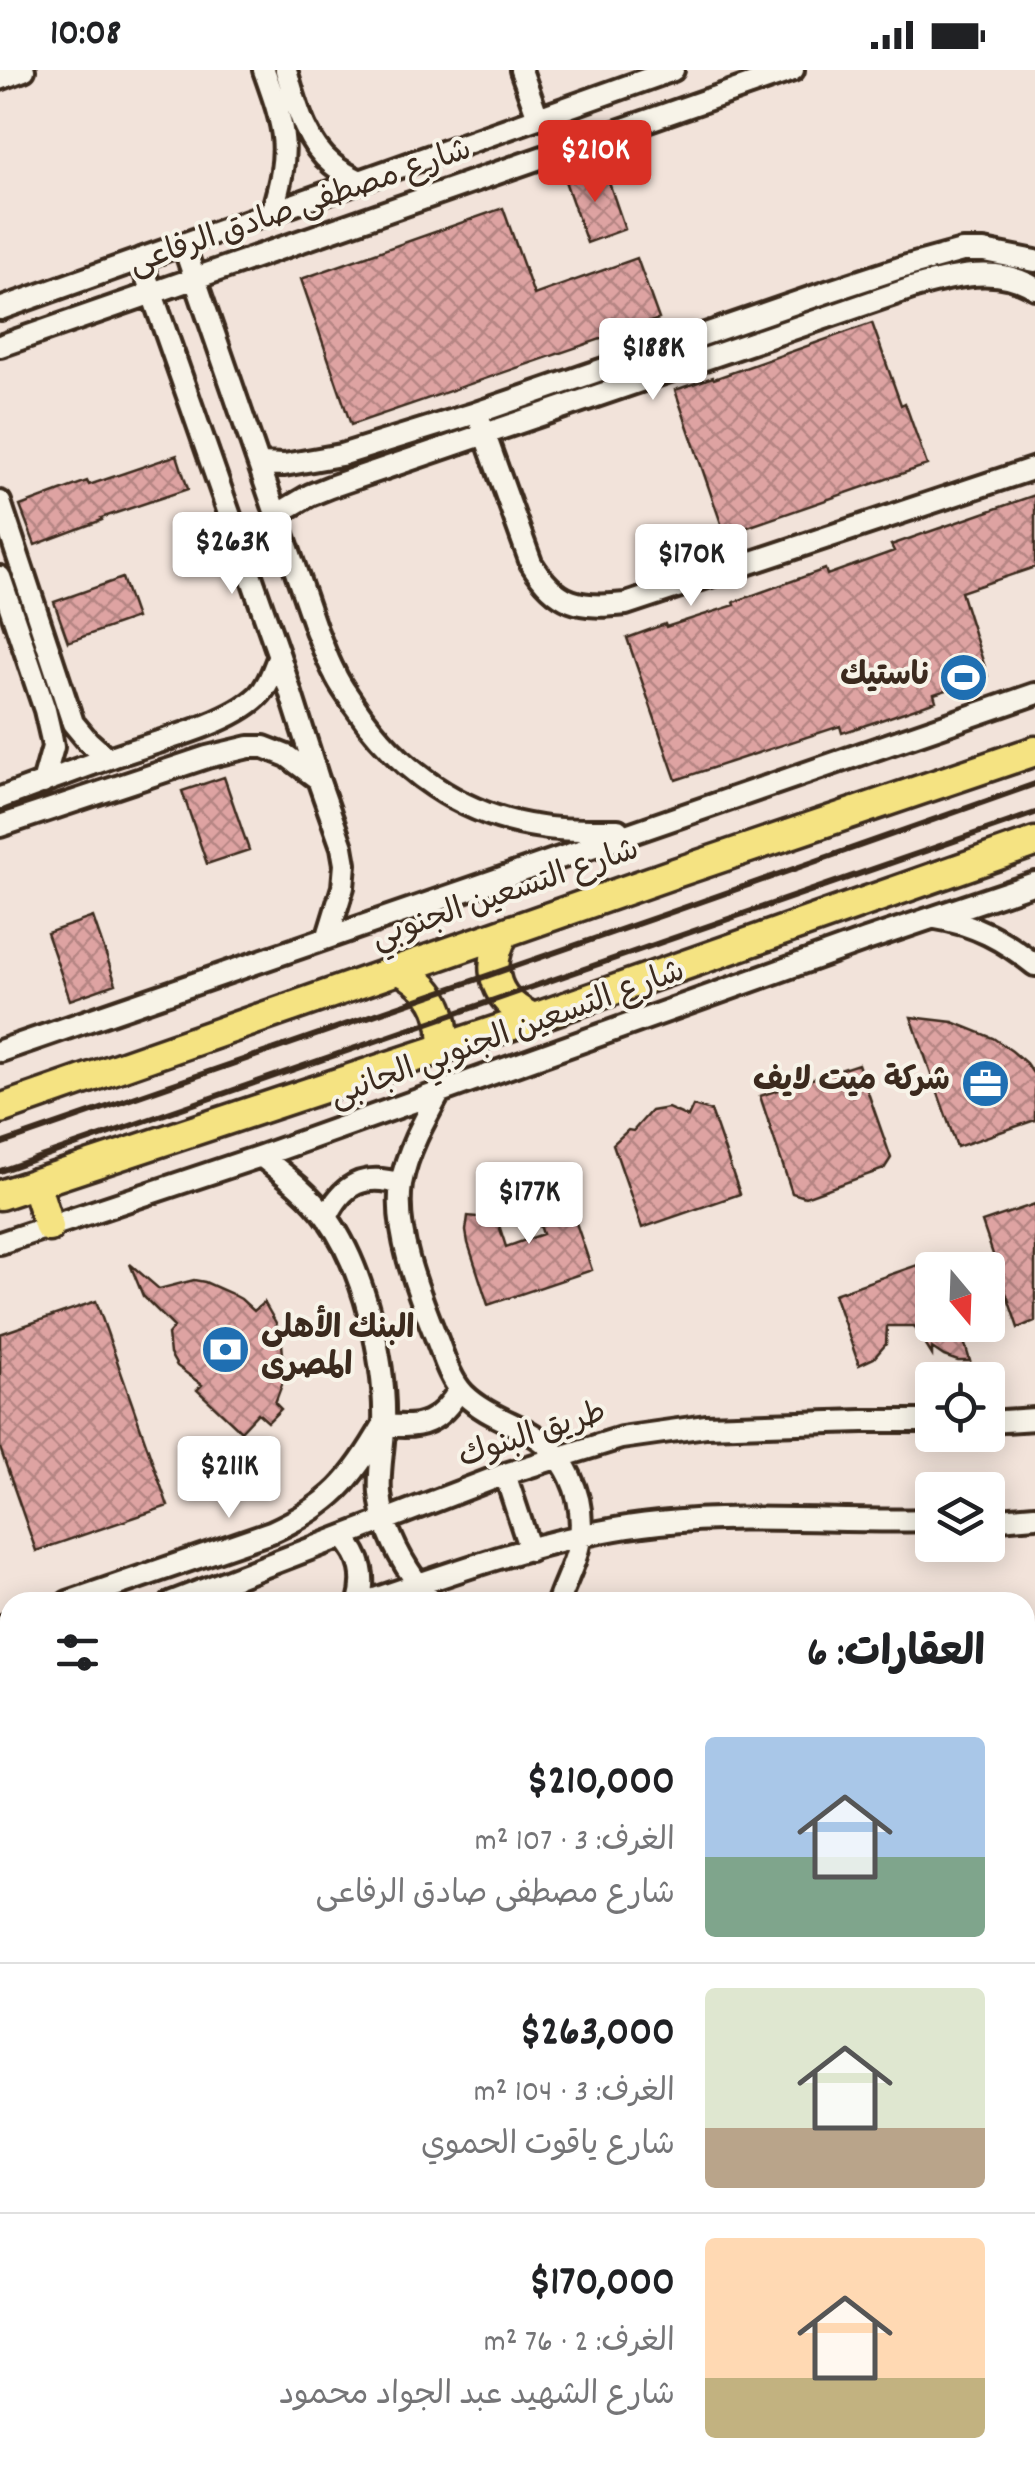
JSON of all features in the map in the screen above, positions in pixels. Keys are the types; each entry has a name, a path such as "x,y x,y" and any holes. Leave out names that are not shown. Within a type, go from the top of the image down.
{"highway":[{"name":"شارع التسعين الجنوبي","path":"0,1109 1035,751"},
{"path":"0,1195 534,1018 1035,842"},
{"path":"504,934 495,955 499,989 514,1007 534,1018"},
{"path":"400,970 423,984 432,995 443,1020 443,1046"},
{"path":"35,1184 49,1226"}],"street":[{"path":"264,70 282,121 285,148 272,212"},
{"path":"286,70 312,142 334,166 360,182"},
{"path":"521,70 538,118"},
{"name":"شارع مصطفى صادق الرفاعى","path":"0,309 673,70"},
{"name":"شارع مصطفى صادق الرفاعى","path":"0,346 793,70"},
{"path":"183,244 335,675 368,725 416,775 461,802 517,822 569,830 634,830"},
{"path":"260,464 341,456 900,268 962,251 1035,261"},
{"path":"140,260 335,825 344,864 343,887 328,936"},
{"path":"276,516 330,487 915,287 953,277 997,274 1035,288"},
{"path":"750,319 758,341"},
{"path":"476,413 531,564 544,584 582,606 626,604 1035,468"},
{"path":"0,502 55,706 53,747 43,783"},
{"path":"0,577 6,607 55,706 108,758"},
{"path":"0,798 201,727 246,705 268,684 279,656"},
{"path":"0,1051 1035,694"},
{"path":"0,826 249,747 264,747 287,756 318,779"},
{"name":"شارع التسعين الجنوبي الجانبى","path":"0,1243 261,1156 1035,883"},
{"path":"934,917 981,929 1010,944 1035,965"},
{"path":"440,1092 412,1148 401,1184 400,1212 407,1251 428,1316 459,1390 484,1409 547,1444 559,1456 572,1480 579,1506 580,1536 561,1592"},
{"path":"261,1156 299,1187 327,1218 348,1253 369,1316 383,1392 380,1491 394,1544 424,1592"},
{"path":"327,1218 334,1201 348,1187 384,1178 401,1184"},
{"path":"384,1424 402,1428 437,1418 459,1390"},
{"path":"1005,1421 1035,1419"},
{"name":"طريق البنوك","path":"199,1592 505,1474 622,1438 685,1428 915,1421"},
{"path":"97,1592 296,1521 336,1493 362,1463 384,1424"},
{"path":"505,1474 530,1550"},
{"path":"1005,1519 1035,1516"},
{"path":"395,1592 580,1536 678,1521 915,1520"},
{"path":"264,1535 276,1564"},
{"path":"344,1538 361,1566 362,1592"}],"building":[{"path":"604,168 625,229 587,243 565,181"},
{"path":"503,208 534,295 637,258 659,319 351,425 301,279"},
{"path":"872,323 927,465 725,535 675,390"},
{"path":"177,455 188,489 35,545 20,506 87,481 89,485"},
{"path":"1035,495 1035,567 961,592 988,677 934,694 936,701 842,733 840,726 676,780 627,638 735,605 734,602 825,569 827,575 894,551 891,545"},
{"path":"122,578 136,618 68,642 54,602"},
{"path":"224,777 249,850 207,864 182,791"},
{"path":"93,917 116,984 70,1000 47,933"},
{"name":"شركة ميت لايف","path":"911,1017 953,1022 993,1038 1012,1051 1035,1076 1035,1120 957,1147"},
{"path":"858,1064 891,1158 884,1169 805,1197 792,1193 760,1096"},
{"path":"693,1106 711,1111 740,1194 642,1228 613,1144 628,1130 633,1131 651,1111 668,1108 688,1117"},
{"path":"533,1173 559,1173 557,1198 567,1196 592,1270 488,1305 468,1243 468,1216 497,1219 506,1247 543,1234 529,1193"},
{"path":"1035,1204 1035,1321 1018,1328 1005,1290 1005,1252 992,1252 982,1222"},
{"name":"البنك الأهلى المصرى","path":"130,1264 159,1289 194,1280 230,1293 254,1311 264,1302 276,1323 284,1364 284,1379 275,1403 281,1409 268,1422 258,1413 241,1431 197,1390 202,1385 177,1366 170,1354 168,1334 174,1327 143,1296"},
{"path":"915,1266 915,1328 887,1326 886,1344 874,1358 859,1365 834,1294"},
{"path":"96,1301 168,1506 36,1551 0,1448 0,1334"},
{"path":"924,1342 964,1342 970,1361 958,1361 932,1348 932,1355"}],"railway":[{"path":"0,1144 1035,784"},
{"path":"0,1171 1035,813"}],"place":[{"name":"ناستيك","path":"964,678"},
{"name":"شركة ميت لايف","path":"985,1083"},
{"name":"البنك الأهلى المصرى","path":"226,1349"}]}
